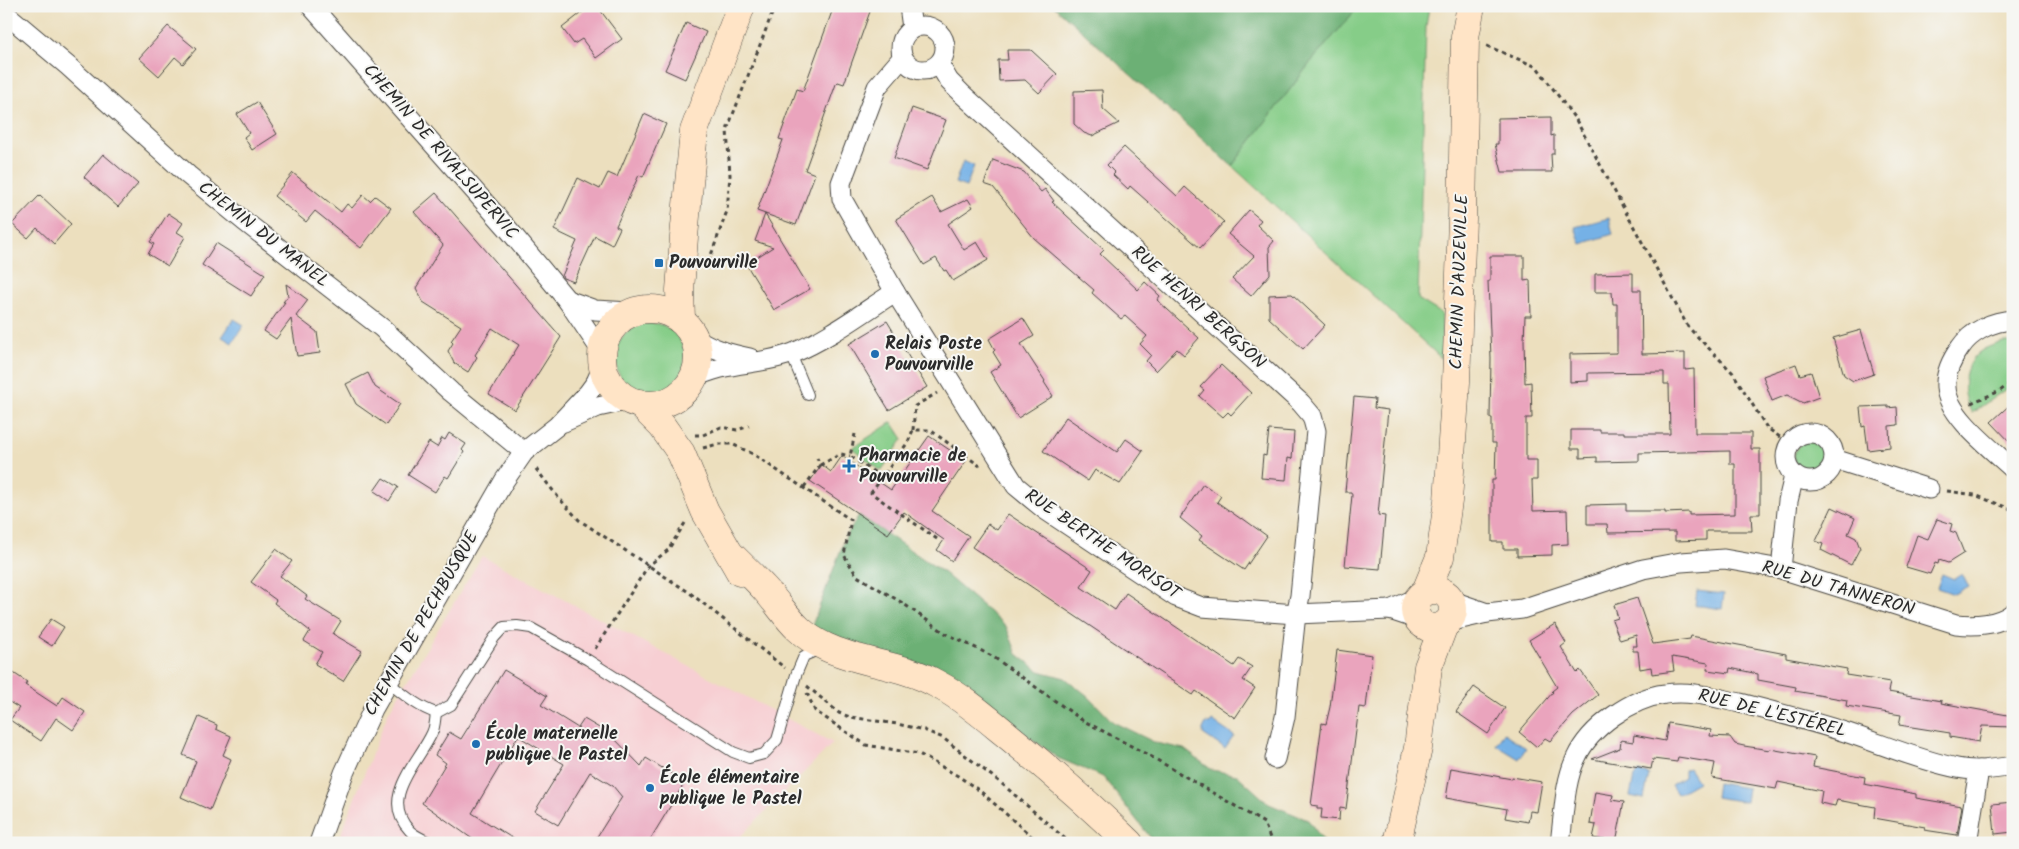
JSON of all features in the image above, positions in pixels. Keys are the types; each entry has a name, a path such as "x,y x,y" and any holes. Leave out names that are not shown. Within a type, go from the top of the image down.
{"street":[{"name":"CHEMIN DE RIVALSUPERVIC","path":"311,6 464,179 567,300 602,359"},
{"path":"741,6 694,131 680,290 688,328 698,358 680,422 691,445 705,511 754,598 778,632 790,645 808,659 836,667 920,684 981,714 1066,783 1130,843"},
{"path":"909,6 912,28"},
{"name":"CHEMIN D'AUZEVILLE","path":"1397,843 1418,748 1448,501 1456,382 1462,219 1465,37 1471,6"},
{"name":"CHEMIN DU MANEL","path":"6,14 68,66 188,175 382,328 451,392 524,452"},
{"path":"919,26 933,28 943,38 945,52 939,64 933,68 919,70 912,68 902,58 900,45 903,38 912,28 919,26"},
{"path":"634,402 660,404 679,396 705,372 721,367 791,354 816,342 895,292 842,199 841,183 877,87 902,58"},
{"name":"RUE HENRI BERGSON","path":"939,64 949,81 961,93 1302,403 1312,416 1316,431 1300,596 1296,614 1284,717 1275,759"},
{"path":"637,311 663,286 684,237"},
{"name":"RUE BERTHE MORISOT","path":"895,292 1016,486 1044,509 1176,597 1202,608 1296,614 1434,609"},
{"name":"CHEMIN DE RIVALSUPERVIC","path":"567,300 595,310 637,311"},
{"path":"691,445 662,426 634,402 617,392 608,380 602,359 608,332 622,317 637,311 657,309 670,312 707,346 723,352 761,360"},
{"path":"2013,320 1999,322 1977,331 1968,338 1952,360 1946,386 1950,404 1957,414 2013,469"},
{"name":"CHEMIN DE PECHBUSQUE","path":"319,843 352,755 373,710 504,482 524,452 557,426 588,393 596,382 602,359"},
{"name":"CHEMIN DE PECHBUSQUE","path":"557,426 598,407 634,402"},
{"path":"1801,434 1818,434 1829,441 1834,459 1829,473 1821,479 1807,482 1794,476 1786,462 1786,452 1790,444 1801,434"},
{"path":"1834,459 1929,489"},
{"path":"1781,569 1788,501 1794,476"},
{"name":"RUE DU TANNERON","path":"1434,609 1487,613 1522,609 1643,569 1681,562 1724,559 1781,569 1956,624 1981,624 1997,621 2013,613"},
{"name":"RUE DE L'ESTÉREL","path":"1560,843 1570,776 1577,756 1603,724 1623,709 1645,699 1665,694 1686,693 1709,696 1768,710 1957,768 1979,770 2013,766"},
{"path":"1967,843 1979,770"}],"lane":[{"path":"791,354 808,394"},
{"path":"389,683 426,710 436,713 451,705 494,638 504,627 531,628 588,660 733,752 750,758 764,754 777,740 808,659"},
{"path":"430,843 410,831 400,815 397,800 402,785 433,731 436,713"}],"path":[{"path":"706,270 727,211 730,175 727,130 775,6"},
{"path":"1465,37 1536,67 1576,120 1688,327 1733,373 1767,428 1790,444"},
{"path":"1957,414 1968,404 2000,391 2013,381"},
{"path":"937,539 871,493 908,442 913,430 915,406 951,384"},
{"path":"691,445 703,435 721,427 736,430 749,426"},
{"path":"913,430 930,430 986,471"},
{"path":"850,456 855,434"},
{"path":"691,445 732,444 754,454 804,487 851,520 844,555 857,576 901,602 945,633 992,656 1082,720 1152,757 1264,823 1272,843"},
{"path":"524,452 558,497 579,520 713,610 773,660 808,659 806,685 810,703 823,718 866,745 919,754 938,764 980,791 1039,843"},
{"path":"804,487 820,465 841,454 850,456 883,478"},
{"path":"817,458 820,465"},
{"path":"1929,489 1975,495 2013,510"},
{"path":"588,660 648,566 668,550 689,518"},
{"path":"806,685 839,713 850,717 924,730 943,738 1001,783 1070,843"}],"shaded area":[{"path":"482,556 833,743 734,843 340,843 338,841 388,713"}],"green space":[{"path":"1054,6 1359,6 1310,63 1232,166"},
{"path":"1359,6 1429,6 1426,27 1418,299 1442,314 1441,358 1232,166 1310,63"},
{"path":"650,323 663,326 675,333 682,345 685,358 682,371 675,383 663,390 650,393 637,390 625,383 618,371 615,358 618,345 625,333 637,326"},
{"path":"2003,342 2013,342 2013,384 1972,413 1964,387 1967,370 1976,355 1984,349"},
{"path":"892,422 903,439 881,471 852,448"},
{"path":"1810,441 1816,442 1821,446 1825,451 1825,463 1821,468 1816,472 1810,473 1804,472 1799,468 1795,463 1794,457 1795,451 1799,446 1804,442"},
{"path":"859,515 944,573 1006,626 1017,654 1039,671 1065,678 1088,696 1113,722 1156,743 1184,749 1212,770 1237,775 1269,804 1308,820 1325,843 1157,843 1150,837 1103,777 1058,758 1011,724 815,636 813,623 846,536"}],"water":[{"path":"963,161 974,166 966,187 955,183"},
{"path":"1609,218 1613,234 1581,244 1575,227"},
{"path":"234,319 244,325 232,343 222,337"},
{"path":"1942,574 1954,579 1962,574 1968,586 1954,594 1937,588"},
{"path":"1697,591 1724,594 1722,609 1695,605"},
{"path":"1212,721 1234,736 1225,749 1203,734 1206,723 1210,724"},
{"path":"1504,733 1526,748 1519,759 1496,745"},
{"path":"1689,768 1698,782 1677,794 1671,785 1684,777 1684,770"},
{"path":"1639,772 1649,774 1644,799 1630,796 1634,777"},
{"path":"1717,783 1748,788 1746,802 1715,797"}],"building":[{"path":"590,6 597,6 622,39 596,58 582,39 574,44 562,28"},
{"path":"834,6 872,6 844,84 838,82 836,84 805,170 815,174 796,225 757,211 783,140 779,139 797,89 803,91"},
{"path":"686,23 706,32 685,79 665,70"},
{"path":"168,26 196,49 183,64 175,57 159,76 139,58"},
{"path":"1007,50 1031,50 1057,74 1039,93 1025,80 999,81 998,60 1008,60"},
{"path":"1102,90 1103,109 1119,123 1092,136 1084,133 1074,124 1074,91"},
{"path":"257,102 277,134 252,150 244,137 249,133 237,114"},
{"path":"912,108 946,120 927,170 894,158"},
{"path":"644,114 666,124 643,177 639,175 616,226 620,228 612,245 595,236 574,282 563,278 562,276 577,241 554,230 578,178 600,189 608,173 617,177"},
{"path":"1551,117 1551,136 1554,135 1554,154 1551,154 1552,172 1502,172 1495,144 1498,144 1498,118"},
{"path":"1124,147 1177,196 1185,187 1224,222 1200,248 1130,186 1128,189 1113,175 1115,173 1107,165"},
{"path":"103,154 138,184 118,207 84,177"},
{"path":"993,160 1024,172 1041,192 1045,189 1054,201 1052,202 1104,250 1100,254 1138,290 1145,282 1160,296 1157,300 1199,338 1184,355 1177,349 1156,371 1146,361 1151,355 1140,344 1147,336 1125,316 1121,319 1092,293 1094,290 1034,238 993,187 984,184"},
{"path":"293,173 341,212 347,204 352,208 363,195 370,201 375,196 391,208 361,248 315,211 306,222 274,196"},
{"path":"436,193 561,337 515,410 489,394 519,345 492,328 475,355 477,357 468,372 454,363 448,351 453,343 451,341 461,326 423,302 416,288 443,245 414,212"},
{"path":"40,195 71,224 54,244 37,228 28,238 12,224"},
{"path":"932,197 941,212 968,199 973,207 948,224 964,250 977,242 988,260 953,281 936,258 924,265 896,219"},
{"path":"1249,210 1261,220 1257,225 1274,241 1269,247 1270,274 1251,296 1232,279 1254,256 1228,234"},
{"path":"168,213 183,223 177,232 185,237 168,266 148,254 154,244 150,242"},
{"path":"765,214 810,289 774,310 746,264 773,247 755,241"},
{"path":"216,243 265,274 251,296 202,265"},
{"path":"1490,256 1524,256 1524,281 1530,280 1531,316 1525,316 1524,340 1525,383 1531,382 1532,418 1526,418 1526,460 1537,460 1537,480 1532,480 1533,511 1567,510 1568,544 1552,545 1552,555 1517,556 1517,549 1503,549 1503,542 1492,542 1492,480 1495,480 1496,443 1492,443 1492,418 1490,418 1491,358 1488,281 1490,281"},
{"path":"1633,273 1633,290 1641,290 1642,354 1685,353 1685,370 1694,369 1695,433 1751,433 1751,449 1760,449 1760,514 1751,514 1752,531 1706,531 1706,540 1675,541 1675,532 1608,533 1607,524 1587,524 1587,505 1626,504 1626,511 1689,512 1689,515 1735,514 1735,464 1730,464 1730,451 1639,453 1639,461 1597,462 1597,457 1580,458 1580,449 1571,449 1571,430 1600,430 1600,432 1624,432 1624,434 1670,434 1669,384 1664,384 1664,372 1588,373 1588,381 1570,382 1570,354 1617,353 1617,304 1613,304 1612,292 1595,292 1595,274"},
{"path":"286,284 308,300 296,316 317,332 320,353 297,356 291,319 276,339 264,331 288,296"},
{"path":"1292,294 1325,325 1303,349 1269,318 1269,295"},
{"path":"1023,318 1034,336 1021,344 1053,396 1018,418 990,372 1001,365 993,352 995,350 989,339"},
{"path":"887,321 927,387 889,410 849,344"},
{"path":"1861,330 1874,374 1853,381 1844,375 1833,338"},
{"path":"1796,364 1800,375 1811,372 1819,397 1803,403 1787,395 1772,401 1763,376"},
{"path":"1221,365 1251,393 1231,415 1228,412 1223,417 1199,396 1204,390 1200,387"},
{"path":"368,373 375,387 400,404 386,425 356,404 346,384"},
{"path":"1354,397 1375,399 1374,408 1388,410 1378,515 1385,516 1380,569 1345,566 1352,495 1351,492 1345,492"},
{"path":"2013,402 2013,445 1991,422"},
{"path":"1888,406 1888,408 1897,407 1898,425 1889,426 1890,447 1868,450 1865,426 1862,427 1860,407"},
{"path":"1066,417 1117,452 1126,439 1143,451 1120,484 1095,470 1088,481 1043,451"},
{"path":"1269,430 1294,432 1292,459 1288,458 1286,480 1261,478 1263,455 1266,456"},
{"path":"449,433 466,444 462,450 464,452 448,478 445,476 435,492 408,475 429,442 437,447 442,438 445,440"},
{"path":"929,436 966,461 932,511 969,536 952,561 937,550 944,540 904,512 888,534 810,481 822,465 831,472 842,456 891,490"},
{"path":"383,478 398,487 389,501 374,491"},
{"path":"1203,484 1221,496 1217,502 1267,536 1244,570 1199,540 1202,536 1180,518"},
{"path":"1832,507 1855,518 1848,534 1856,538 1860,548 1851,565 1821,550 1823,544 1816,541"},
{"path":"1008,514 1092,570 1081,587 1115,610 1126,593 1234,666 1239,659 1252,667 1243,680 1255,688 1235,718 1196,691 1193,695 972,547 988,524 997,530"},
{"path":"1937,519 1952,524 1950,531 1956,533 1964,553 1948,563 1939,560 1938,564 1935,563 1930,574 1906,567 1917,535 1928,539"},
{"path":"276,549 292,561 280,576 307,596 305,599 341,621 333,634 362,651 343,681 315,664 322,652 304,641 310,631 274,603 276,600 251,582"},
{"path":"1637,598 1653,644 1690,639 1691,636 1786,654 1786,658 1847,669 1846,675 1890,682 1888,692 2013,716 2013,727 1982,726 1979,742 1950,737 1950,733 1899,725 1901,715 1846,706 1847,700 1795,691 1796,687 1758,680 1758,674 1730,668 1729,673 1707,670 1708,663 1672,657 1674,671 1652,674 1651,667 1640,669 1638,651 1633,651 1633,646 1637,646 1636,635 1620,640 1612,620 1618,618 1614,605"},
{"path":"51,619 64,627 52,646 38,637"},
{"path":"1555,624 1566,643 1561,647 1577,673 1580,670 1598,695 1573,715 1550,741 1545,738 1537,747 1519,732 1557,687 1529,640"},
{"path":"1337,650 1372,655 1366,708 1359,707 1346,809 1340,808 1339,820 1321,818 1322,809 1317,809 1317,806 1311,805 1322,723 1326,724 1330,707"},
{"path":"504,670 547,696 541,705 578,728 584,719 611,735 641,766 646,758 685,782 648,843 593,843 622,797 613,786 590,772 558,825 535,811 564,764 518,736 472,813 520,843 478,843 422,803 446,763 435,755 449,732 461,739"},
{"path":"12,672 27,682 25,685 57,706 63,697 85,712 73,730 56,718 41,741 10,720 19,708 6,700 6,682"},
{"path":"1474,687 1505,708 1488,734 1456,712"},
{"path":"199,717 217,725 216,729 231,736 223,755 231,759 210,810 181,797 196,761 183,755"},
{"path":"1668,723 1711,730 1710,736 1730,737 1735,744 1815,757 1813,767 1865,777 1864,784 1916,794 1916,798 1962,806 1957,835 1924,830 1925,827 1874,818 1875,807 1837,800 1835,806 1820,803 1822,791 1778,782 1776,789 1712,778 1715,763 1678,757 1677,762 1653,759 1651,769 1592,759 1620,748 1621,740 1633,742 1634,735 1665,741"},
{"path":"1451,768 1512,779 1512,777 1542,782 1537,812 1530,811 1528,822 1505,818 1507,809 1446,798"},
{"path":"1595,792 1613,795 1612,800 1624,802 1616,842 1593,838 1596,825 1590,824"},
{"path":"2013,802 2013,832 1995,834 1992,804"}],"place":[{"name":"Pouvourville","path":"659,263"},
{"name":"Relais Poste Pouvourville","path":"875,354"},
{"name":"Pharmacie de Pouvourville","path":"849,466"},
{"name":"École maternelle publique le Pastel","path":"476,744"},
{"name":"École élémentaire publique le Pastel","path":"650,788"}]}
